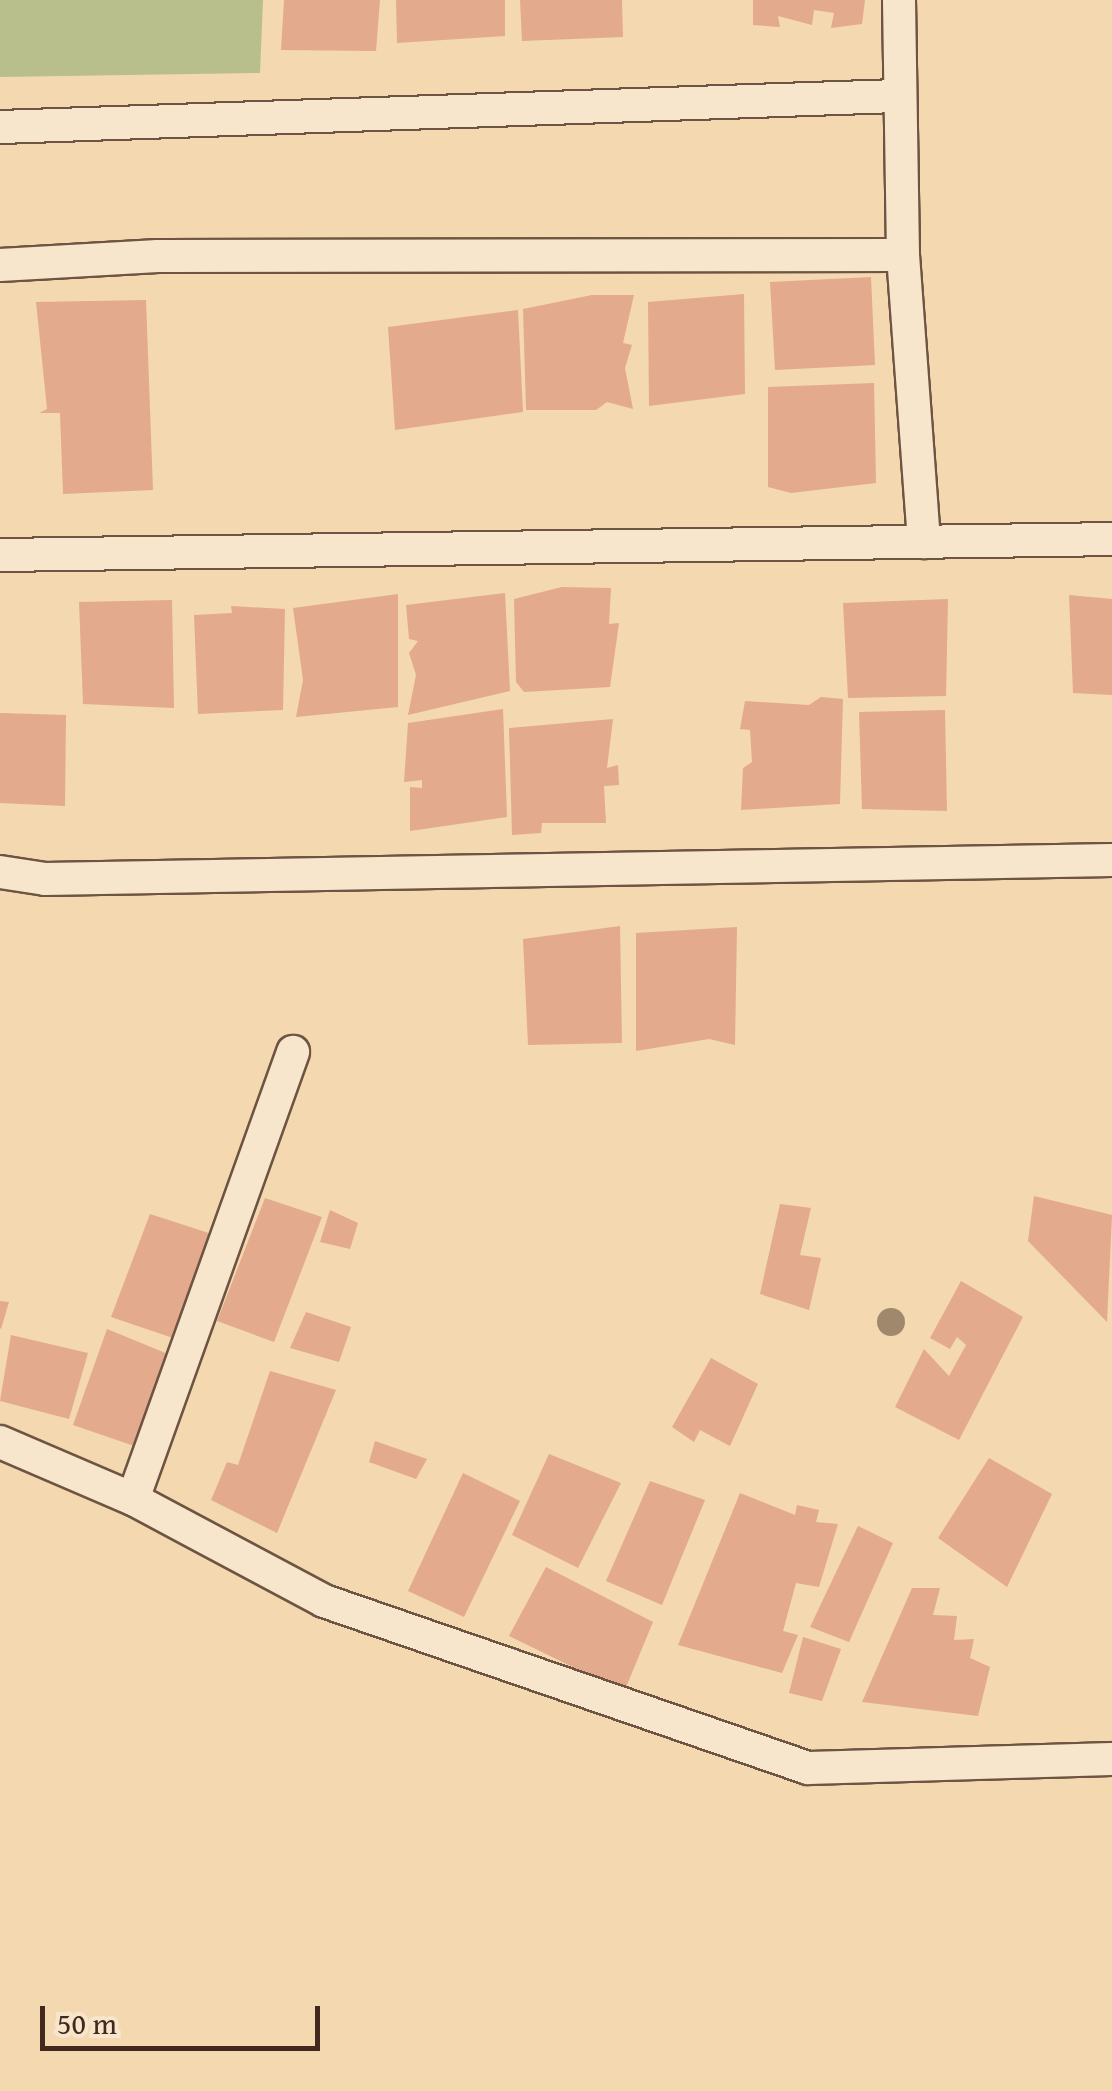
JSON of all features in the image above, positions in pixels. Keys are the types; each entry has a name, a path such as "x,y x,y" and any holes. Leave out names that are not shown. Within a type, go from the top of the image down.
{"street":[{"path":"899,0 896,96 903,255 924,542"},
{"path":"0,127 896,96"},
{"path":"0,265 177,256 903,255"},
{"path":"0,555 1112,539"},
{"path":"0,872 44,879 1112,860"},
{"path":"133,1499 292,1052"},
{"path":"0,1442 133,1499 324,1601 808,1768 1112,1759"}],"green space":[{"path":"0,0 263,0 260,73 0,77"}],"building":[{"path":"284,0 380,0 376,51 281,50"},
{"path":"396,0 505,0 505,36 397,43"},
{"path":"520,0 622,0 623,37 522,41"},
{"path":"753,0 865,0 862,24 831,28 834,13 814,10 812,25 778,16 780,27 753,25"},
{"path":"871,277 875,365 775,370 770,282"},
{"path":"744,294 745,394 649,406 648,302"},
{"path":"592,295 634,295 623,343 632,345 625,368 633,409 607,402 596,410 526,410 523,309"},
{"path":"146,300 153,490 63,494 60,413 39,413 47,409 36,302"},
{"path":"518,310 523,412 395,430 388,327"},
{"path":"874,383 876,483 791,493 768,487 768,387"},
{"path":"562,587 611,588 609,624 619,623 610,687 524,692 516,682 514,599"},
{"path":"505,593 510,691 408,715 416,675 409,653 418,641 409,639 406,605"},
{"path":"398,594 398,707 296,717 303,680 293,608"},
{"path":"1069,595 1112,599 1112,695 1073,693"},
{"path":"948,599 946,696 848,698 843,603"},
{"path":"172,600 174,708 83,704 79,602"},
{"path":"231,606 285,609 283,710 198,714 194,615 232,613"},
{"path":"821,697 843,699 840,804 741,810 743,768 752,762 750,730 740,729 745,701 809,705"},
{"path":"503,709 507,817 410,831 410,787 422,788 422,780 404,782 408,723"},
{"path":"945,710 947,811 862,809 859,712"},
{"path":"0,713 66,715 65,806 0,803"},
{"path":"613,719 607,768 618,765 619,785 604,786 606,823 542,823 541,833 512,835 509,728"},
{"path":"620,926 622,1043 528,1045 523,939"},
{"path":"737,927 735,1045 709,1039 636,1051 636,933"},
{"path":"1034,1196 1112,1215 1107,1322 1028,1241"},
{"path":"265,1198 322,1217 274,1342 217,1321"},
{"path":"780,1204 811,1208 800,1255 821,1258 809,1310 760,1294"},
{"path":"330,1210 358,1223 350,1249 320,1242"},
{"path":"150,1214 215,1235 173,1338 111,1317"},
{"path":"961,1281 1023,1317 959,1440 895,1407 924,1349 949,1376 966,1345 957,1337 950,1349 930,1338"},
{"path":"0,1301 9,1302 1,1329 0,1328"},
{"path":"306,1312 351,1327 339,1362 290,1348"},
{"path":"107,1329 173,1356 137,1447 73,1425"},
{"path":"11,1335 88,1353 69,1419 0,1401"},
{"path":"711,1358 758,1384 730,1446 700,1430 694,1442 672,1427"},
{"path":"270,1371 336,1390 277,1533 211,1500 227,1462 238,1465"},
{"path":"375,1441 427,1459 416,1479 369,1462"},
{"path":"549,1454 621,1483 578,1568 512,1535"},
{"path":"989,1458 1052,1494 1007,1587 938,1538"},
{"path":"463,1473 520,1501 464,1617 408,1591"},
{"path":"650,1481 705,1500 662,1605 606,1581"},
{"path":"740,1493 795,1515 797,1505 819,1510 816,1522 838,1524 819,1587 796,1583 783,1631 798,1635 782,1673 678,1645"},
{"path":"858,1526 893,1543 849,1642 810,1627"},
{"path":"546,1567 653,1622 624,1692 509,1636"},
{"path":"912,1588 940,1588 933,1615 957,1616 954,1640 974,1639 970,1658 990,1667 978,1716 862,1702"},
{"path":"803,1637 841,1649 822,1701 789,1693"}]}
